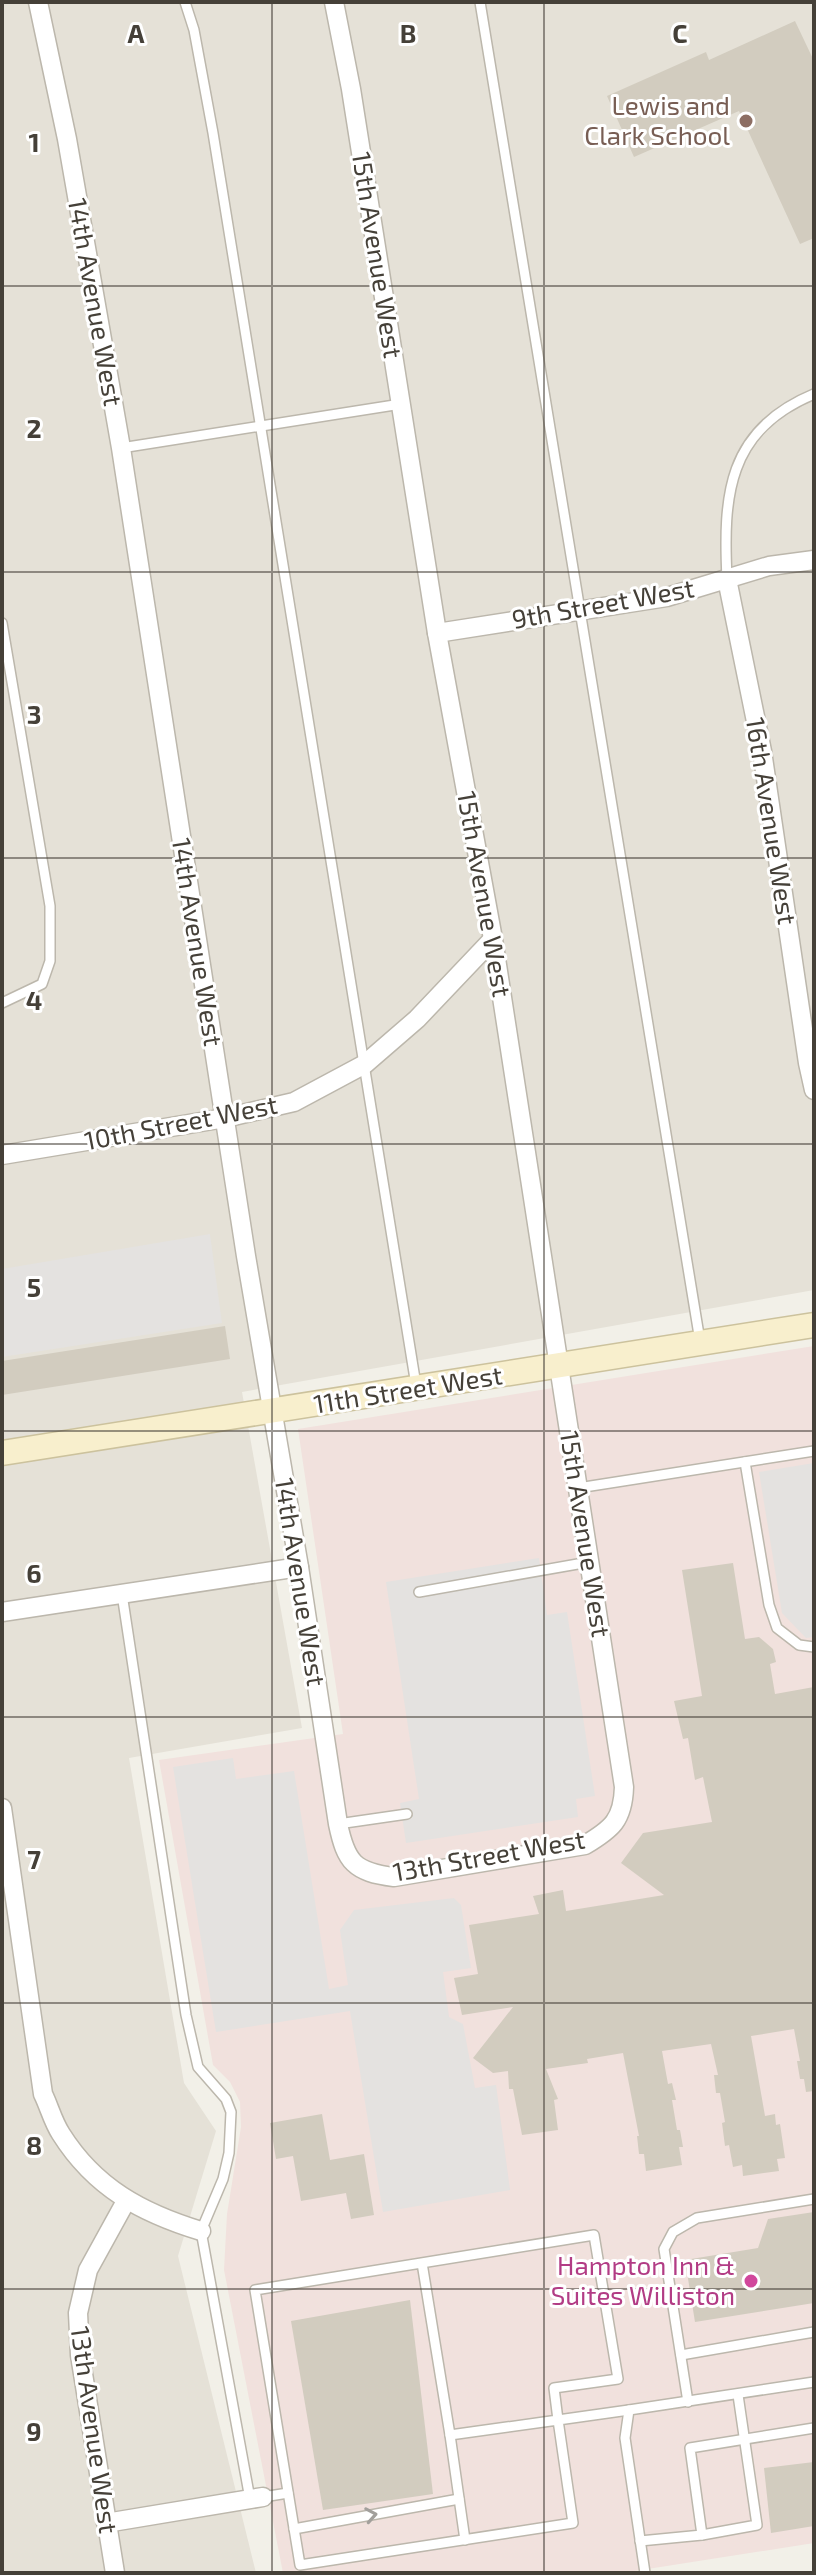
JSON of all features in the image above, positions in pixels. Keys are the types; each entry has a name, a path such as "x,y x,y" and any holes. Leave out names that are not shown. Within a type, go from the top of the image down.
{"main road":[{"name":"11th Street West","path":"2,1453 814,1325"}],"street":[{"name":"14th Avenue West","path":"38,2 67,139 121,448 338,1824 344,1852 368,1874"},
{"name":"15th Avenue West","path":"334,2 351,89 437,633 493,939 624,1787"},
{"name":"9th Street West","path":"437,633 667,597 769,566 814,560"},
{"name":"16th Avenue West","path":"727,579 762,751 814,1090"},
{"name":"10th Street West","path":"2,1155 225,1118 294,1102 365,1064 417,1019 493,939"},
{"path":"2,1612 299,1567"},
{"name":"13th Street West","path":"368,1874 394,1877 585,1845 609,1831 623,1806 624,1787"},
{"path":"2,1808 43,2094 60,2133 92,2174 126,2201 160,2218 201,2231"},
{"name":"13th Avenue West","path":"115,2573 80,2355 78,2313 88,2270 126,2201"},
{"path":"106,2523 257,2498"}],"lane":[{"path":"185,2 194,30 213,133 417,1388"},
{"path":"480,2 700,1343"},
{"path":"727,579 726,505 733,473 756,434 792,403 814,394"},
{"path":"121,448 401,404"},
{"path":"2,623 50,906 50,961 42,984 2,1003"},
{"path":"578,1488 814,1451"},
{"path":"745,1462 769,1605 777,1628 799,1645 814,1647"},
{"path":"419,1592 589,1562"},
{"path":"122,1594 186,2015 198,2067 226,2099 231,2112 229,2153 223,2179 201,2231 257,2498 288,2493"},
{"path":"338,1824 407,1814"},
{"path":"688,2402 664,2249 673,2232 697,2218 814,2199"},
{"path":"594,2235 618,2379 554,2388 558,2420 573,2523 300,2565 255,2290 594,2235"},
{"path":"422,2263 465,2540"},
{"path":"681,2355 811,2335"},
{"path":"450,2435 814,2382"},
{"path":"640,2541 702,2535 757,2525 738,2395"},
{"path":"629,2410 625,2438 645,2573"},
{"path":"702,2535 690,2448 814,2428"},
{"path":"294,2529 459,2499"}],"shaded area":[{"path":"2,2 814,2 814,1290 242,1392 302,1728 129,1758 184,2083 216,2131 178,2256 256,2573 2,2573"},
{"path":"210,1234 222,1323 2,1357 2,1269"},
{"path":"814,1346 814,2543 622,2573 283,2573 224,2270 227,2214 241,2127 240,2102 230,2082 213,2065 159,1760 343,1734 298,1429"},
{"path":"814,1463 814,1637 806,1638 782,1613 759,1472"},
{"path":"539,1558 547,1615 567,1612 595,1796 576,1799 578,1817 406,1843 400,1803 419,1799 386,1582"},
{"path":"233,1758 236,1779 294,1771 329,1989 348,1985 340,1930 354,1910 454,1898 461,1905 471,1968 443,1972 449,2017 463,2024 475,2088 496,2085 510,2190 383,2212 350,2011 216,2032 173,1767"}],"building":[{"path":"795,21 814,61 814,238 800,244 739,111 634,157 607,96 706,52 709,60"},
{"path":"225,1326 230,1359 2,1395 2,1361"},
{"path":"733,1563 745,1639 759,1637 773,1649 776,1662 770,1664 775,1694 814,1687 814,2091 806,2092 804,2079 800,2079 794,2029 751,2036 765,2116 775,2114 776,2125 780,2124 785,2158 777,2159 779,2171 743,2176 742,2165 733,2167 729,2145 725,2146 722,2123 725,2122 720,2093 716,2093 714,2075 718,2075 711,2044 662,2051 668,2084 672,2083 676,2100 672,2100 683,2147 679,2147 682,2165 646,2171 644,2154 639,2154 639,2136 623,2053 587,2059 588,2063 546,2069 558,2099 554,2100 558,2130 522,2135 513,2089 509,2089 508,2071 493,2073 473,2058 513,2007 462,2015 454,1978 478,1974 469,1925 539,1914 533,1896 563,1890 566,1911 664,1895 621,1863 643,1833 712,1822 703,1777 695,1780 688,1738 683,1739 674,1701 702,1696 682,1570"},
{"path":"322,2114 330,2160 364,2154 374,2215 351,2219 346,2193 301,2201 293,2156 276,2159 270,2123"},
{"name":"Hampton Inn & Suites Williston","path":"814,2212 814,2303 695,2322 685,2260 758,2248 768,2219"},
{"path":"410,2300 433,2494 323,2510 291,2321"},
{"path":"814,2462 814,2526 771,2533 764,2468"}],"place":[{"name":"Lewis and Clark School","path":"746,121"},
{"name":"Hampton Inn & Suites Williston","path":"751,2281"}]}
